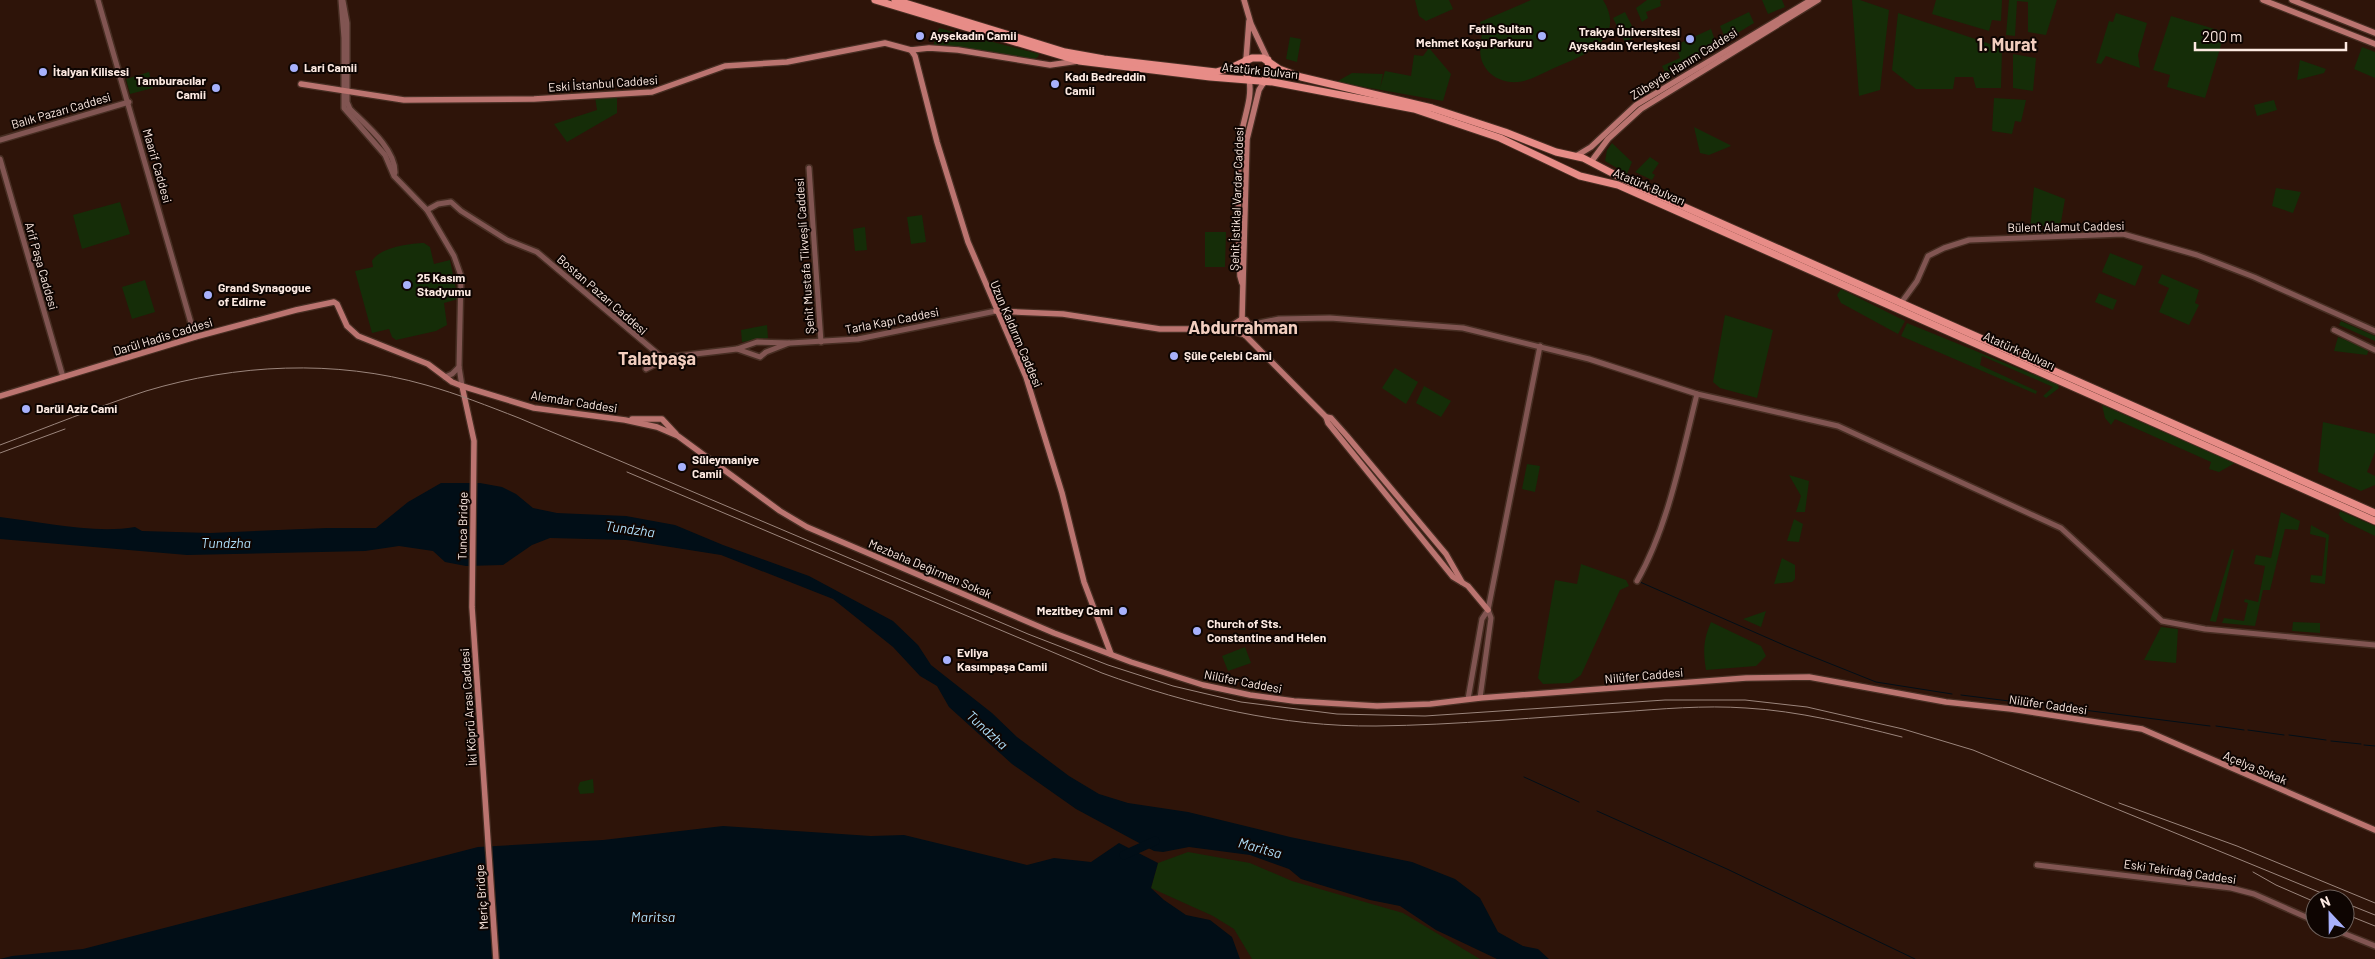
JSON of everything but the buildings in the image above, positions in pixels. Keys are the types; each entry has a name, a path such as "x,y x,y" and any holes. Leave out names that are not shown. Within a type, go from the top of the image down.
{"main road":[{"name":"Atatürk Bulvarı","path":"875,0 1079,61 1323,90 1424,112 1512,144 1580,176 1618,185 2375,521"},
{"name":"Atatürk Bulvarı","path":"895,0 1062,51 1104,59 1216,72 1257,57 1268,60 1279,69 1301,77 1432,108 1505,132 1556,152 1576,156 1635,185 2375,513"},
{"path":"1244,0 1268,60 1269,70 1264,82"},
{"name":"Zübeyde Hanım Caddesi","path":"1576,156 1591,146 1636,105 1811,0"},
{"name":"Zübeyde Hanım Caddesi","path":"1590,162 1608,139 1641,109 1818,0"},
{"path":"2263,0 2375,44"},
{"path":"2292,0 2375,33"},
{"path":"1246,129 1250,94 1249,80 1246,72 1249,30 1248,14"},
{"name":"Eski İstanbul Caddesi","path":"301,84 391,98 421,100 534,99 652,92 725,66 787,62 885,43 911,50 929,48 958,50 1050,65 1079,61"},
{"name":"Uzun Kaldırım Caddesi","path":"911,50 915,56 937,142 966,234 996,311 1026,377 1062,493 1084,582 1110,654"},
{"name":"Şehit İstiklal Vardar Caddesi","path":"1242,334 1240,321 1242,283 1245,268 1246,129 1259,90 1264,82"},
{"path":"1567,170 1570,159 1576,156"},
{"path":"1580,176 1587,172 1590,162"},
{"name":"Darül Hadis Caddesi","path":"0,396 196,337 304,308 334,302"},
{"name":"Alemdar Caddesi","path":"334,302 337,304 347,326 358,336 428,364 445,377 462,386 534,408 625,420"},
{"path":"996,311 1063,314 1160,329 1226,329 1242,334 1326,417 1331,418 1446,554 1462,582 1468,586 1488,610"},
{"path":"1226,329 1240,321 1246,320 1249,325 1249,332 1242,334"},
{"name":"Tunca Bridge","path":"462,386 474,440 472,580"},
{"path":"656,427 653,422 659,419"},
{"path":"625,420 659,419 678,436"},
{"path":"625,420 656,427 678,436"},
{"name":"Mezbaha Değirmen Sokak","path":"678,436 798,522 840,542 1054,633 1162,672"},
{"name":"İki Köprü Arası Caddesi","path":"472,580 476,680 488,833"},
{"name":"Nilüfer Caddesi","path":"1162,672 1203,685 1294,701 1377,706 1430,704 1480,698 1746,678 1809,677 1946,702 2127,725"},
{"name":"Açelya Sokak","path":"2127,725 2155,734 2375,830"},
{"name":"Meriç Bridge","path":"488,833 496,959"}],"street":[{"name":"Maarif Caddesi","path":"98,0 196,337"},
{"path":"341,0 344,38 344,108 385,155 394,176 427,210 454,256 461,276 459,366 462,386"},
{"name":"Balık Pazarı Caddesi","path":"0,140 129,102"},
{"name":"Arif Paşa Caddesi","path":"0,159 63,377"},
{"name":"Şehit Mustafa Tikveşli Caddesi","path":"809,168 821,342"},
{"name":"Bostan Pazarı Caddesi","path":"427,210 438,204 451,202 507,240 537,252 664,359"},
{"name":"Bülent Alamut Caddesi","path":"1902,303 1917,281 1928,256 1944,248 1969,240 2123,234 2197,255 2254,277 2375,331"},
{"name":"Tarla Kapı Caddesi","path":"664,359 737,349 762,342 790,343 858,339 996,311"},
{"path":"1249,325 1279,319 1330,318 1463,328 1540,346 1633,372 1697,394 1838,426 2061,528 2162,620 2205,629 2375,645"},
{"path":"2334,330 2375,350"},
{"path":"762,342 766,346 766,352"},
{"path":"753,356 751,349 755,343"},
{"name":"Tarla Kapı Caddesi","path":"753,356 760,357 766,352 790,343"},
{"path":"1468,699 1482,619 1488,610 1540,346"},
{"path":"737,349 753,356"},
{"path":"646,368 664,359"},
{"path":"445,377 452,374 459,366"},
{"path":"1637,581 1651,558 1676,475 1697,394"},
{"path":"1480,698 1491,618 1488,610"},
{"name":"Eski Tekirdağ Caddesi","path":"2037,865 2231,888 2254,894 2305,917"},
{"path":"2355,938 2375,946"}],"green space":[{"path":"1415,0 1449,0 1453,9 1426,21 1419,16"},
{"name":"Fatih Sultan Mehmet Koşu Parkuru","path":"1531,0 1603,0 1609,14 1610,26 1606,36 1598,44 1577,58 1527,80 1514,82 1501,80 1493,76 1483,63 1480,51 1482,34 1480,22"},
{"path":"1647,0 1663,0 1660,1 1661,6 1646,12 1648,18 1642,22 1636,8"},
{"path":"1762,0 1782,0 1785,7 1768,14"},
{"path":"1852,0 1860,0 1889,10 1880,90 1859,96"},
{"path":"1936,0 2002,0 2001,21 1992,20 1989,31 1932,14"},
{"path":"2009,0 2057,0 2046,35 2028,32 2028,2 2017,1 2015,36 2006,35"},
{"path":"1625,12 1637,36 1625,42 1613,18"},
{"path":"1749,12 1754,23 1726,40 1720,26"},
{"path":"1898,13 2002,48 2001,88 1976,88 1973,77 1955,77 1953,89 1916,89 1892,70"},
{"path":"2116,13 2147,23 2138,55 2140,68 2106,56 2101,64 2096,63 2109,21 2113,22"},
{"path":"2171,16 2225,32 2205,98 2167,87 2170,75 2153,70"},
{"path":"939,28 1039,54 1034,59 933,46"},
{"path":"1711,29 1717,46 1667,76 1662,66 1680,58 1676,45"},
{"path":"1290,37 1301,39 1297,62 1286,59"},
{"path":"2362,47 2375,52 2375,78 2354,69"},
{"path":"1429,48 1451,74 1443,101 1336,82 1352,73 1383,74 1380,88 1385,71 1411,76 1414,55 1423,56"},
{"path":"2013,54 2036,58 2033,91 2013,88"},
{"path":"2300,60 2326,69 2324,73 2297,80"},
{"path":"149,72 153,88 130,94 126,79"},
{"path":"617,96 617,113 567,142 554,124 597,110 595,97"},
{"path":"1994,98 2026,100 2021,122 2015,121 2012,134 1992,131"},
{"path":"2274,100 2277,110 2257,116 2254,105"},
{"path":"1694,127 1731,146 1709,155 1700,153"},
{"path":"1612,143 1632,162 1627,174 1605,161 1607,150"},
{"path":"1650,157 1659,163 1652,173 1655,175 1652,180 1635,172"},
{"path":"2034,187 2065,199 2061,222 2056,226 2042,226 2042,231 2030,230"},
{"path":"2276,188 2301,192 2293,213 2272,206"},
{"path":"120,202 130,234 82,249 73,215"},
{"path":"922,215 926,242 911,244 907,217"},
{"path":"865,227 867,250 855,251 853,229"},
{"path":"1205,232 1226,232 1225,267 1205,267"},
{"name":"25 Kasım Stadyumu","path":"424,243 430,247 434,264 450,260 458,299 444,303 447,325 436,331 396,340 392,337 389,329 372,333 355,271 373,267 372,261 376,256 388,250 403,245"},
{"path":"2110,253 2143,266 2135,286 2102,272"},
{"path":"2162,274 2199,290 2195,303 2199,305 2189,325 2159,312 2169,288 2158,283"},
{"path":"145,280 155,312 132,319 122,287"},
{"path":"1841,289 1905,321 1898,334 1841,303 1837,295"},
{"path":"2099,293 2117,300 2113,310 2095,302"},
{"path":"1725,315 1773,330 1757,398 1720,388 1713,382"},
{"path":"2341,321 2375,336 2375,341 2339,325"},
{"path":"1907,323 2057,384 2059,388 2046,398 2043,396 2053,387 1982,356 1980,365 2037,391 2036,394 1901,336"},
{"path":"767,325 768,338 742,342 741,330"},
{"path":"2338,337 2369,349 2367,355 2334,351"},
{"path":"1395,368 1418,382 1406,404 1382,388"},
{"path":"1424,386 1451,401 1441,417 1416,403"},
{"path":"2102,405 2235,463 2219,472 2209,469 2211,462 2115,419 2111,425 2105,418"},
{"path":"2323,422 2375,434 2375,452 2367,472 2375,476 2375,485 2361,491 2318,472"},
{"path":"1527,464 1540,466 1535,492 1522,489"},
{"path":"1789,475 1809,481 1805,512 1796,512 1801,496"},
{"path":"2340,511 2375,526 2375,536 2344,521 2339,515"},
{"path":"2281,512 2300,521 2298,530 2285,529 2270,590 2263,590 2255,626 2222,623 2224,618 2244,621 2248,603 2244,602 2245,599 2258,602 2265,566 2254,564 2256,555 2271,558"},
{"path":"1794,519 1803,524 1799,542 1787,541"},
{"path":"2311,525 2329,535 2325,584 2310,582 2311,575 2322,576 2326,538 2310,534"},
{"path":"2232,549 2234,550 2216,622 2210,621"},
{"path":"1782,558 1795,565 1795,579 1792,582 1774,584"},
{"path":"1581,564 1626,580 1629,586 1620,590 1581,675 1570,683 1543,684 1538,678 1555,580 1577,584"},
{"path":"1766,611 1761,627 1743,619"},
{"path":"1711,622 1761,646 1766,656 1756,666 1706,670 1704,646"},
{"path":"2293,622 2320,623 2320,633 2292,631"},
{"path":"2161,627 2178,629 2176,663 2144,660"},
{"path":"1245,647 1251,663 1228,671 1222,656"},
{"path":"593,779 594,793 580,794 578,788 580,782"},
{"path":"1188,852 1250,863 1292,881 1403,913 1480,959 1252,959 1234,929 1213,916 1151,888 1158,863"}],"water":[{"name":"Tundzha","path":"441,483 480,483 502,487 516,494 533,508 557,513 626,516 675,525 723,545 809,576 893,621 918,645 931,665 992,713 1017,737 1069,776 1099,794 1128,803 1188,812 1290,837 1412,862 1455,879 1480,898 1498,932 1523,946 1538,949 1549,959 1497,959 1436,930 1400,906 1370,900 1301,879 1289,869 1250,855 1189,847 1163,852 1154,851 1076,809 1012,764 949,707 937,686 920,676 893,647 833,599 721,555 626,540 550,538 532,545 503,565 466,566 445,562 433,551 399,546 365,551 187,555 0,539 0,517 85,528 119,529 135,527 142,531 210,533 376,528 408,502"},
{"path":"723,826 871,836 904,835 1027,865 1054,858 1091,862 1119,843 1158,863 1151,888 1164,900 1186,915 1210,920 1232,937 1240,959 0,959 12,956 83,949 478,847 603,840"}],"waterway":[{"path":"1640,582 1786,646 1876,682 1952,694"},
{"path":"1961,695 2009,701"},
{"path":"2018,702 2032,704"},
{"path":"2036,704 2210,726"},
{"path":"2216,726 2244,730"},
{"path":"2248,730 2284,735"},
{"path":"2289,735 2326,740"},
{"path":"2331,741 2361,744"},
{"path":"2364,745 2375,746"},
{"path":"1524,777 1579,802"},
{"path":"1597,811 1727,869 1915,959"},
{"name":"Maritsa","path":"1124,855 1155,841"}],"railway":[{"path":"0,445 146,391 215,375 250,370 321,368 357,371 392,377 450,392 519,418 1028,634 1108,665 1173,686 1241,702 1337,714 1425,716 1665,700 1745,700 1807,707 1903,729 1973,750 2312,889"},
{"path":"0,453 65,429"},
{"path":"627,472 1102,673 1168,695 1237,712 1306,723 1376,726 1683,708 1730,707 1805,715 1902,737"},
{"path":"2119,803 2237,846 2375,903"},
{"path":"2253,872 2305,898"},
{"path":"2355,907 2375,915"},
{"path":"2355,918 2375,926"}],"place":[{"name":"Ayşekadın Camii","path":"920,36"},
{"name":"Fatih Sultan Mehmet Koşu Parkuru","path":"1542,36"},
{"name":"Trakya Üniversitesi Ayşekadın Yerleşkesi","path":"1690,39"},
{"name":"Lari Camii","path":"294,68"},
{"name":"İtalyan Kilisesi","path":"43,72"},
{"name":"Kadı Bedreddin Camii","path":"1055,84"},
{"name":"Tamburacılar Camii","path":"216,88"},
{"name":"25 Kasım Stadyumu","path":"407,285"},
{"name":"Grand Synagogue of Edirne","path":"208,295"},
{"name":"Şüle Çelebi Cami","path":"1174,356"},
{"name":"Darül Aziz Cami","path":"26,409"},
{"name":"Süleymaniye Camii","path":"682,467"},
{"name":"Mezitbey Cami","path":"1123,611"},
{"name":"Church of Sts. Constantine and Helen","path":"1197,631"},
{"name":"Evliya Kasımpaşa Camii","path":"947,660"}],"district":[{"name":"1. Murat","path":"2007,45"},
{"name":"Abdurrahman","path":"1243,328"},
{"name":"Talatpaşa","path":"657,359"}]}
